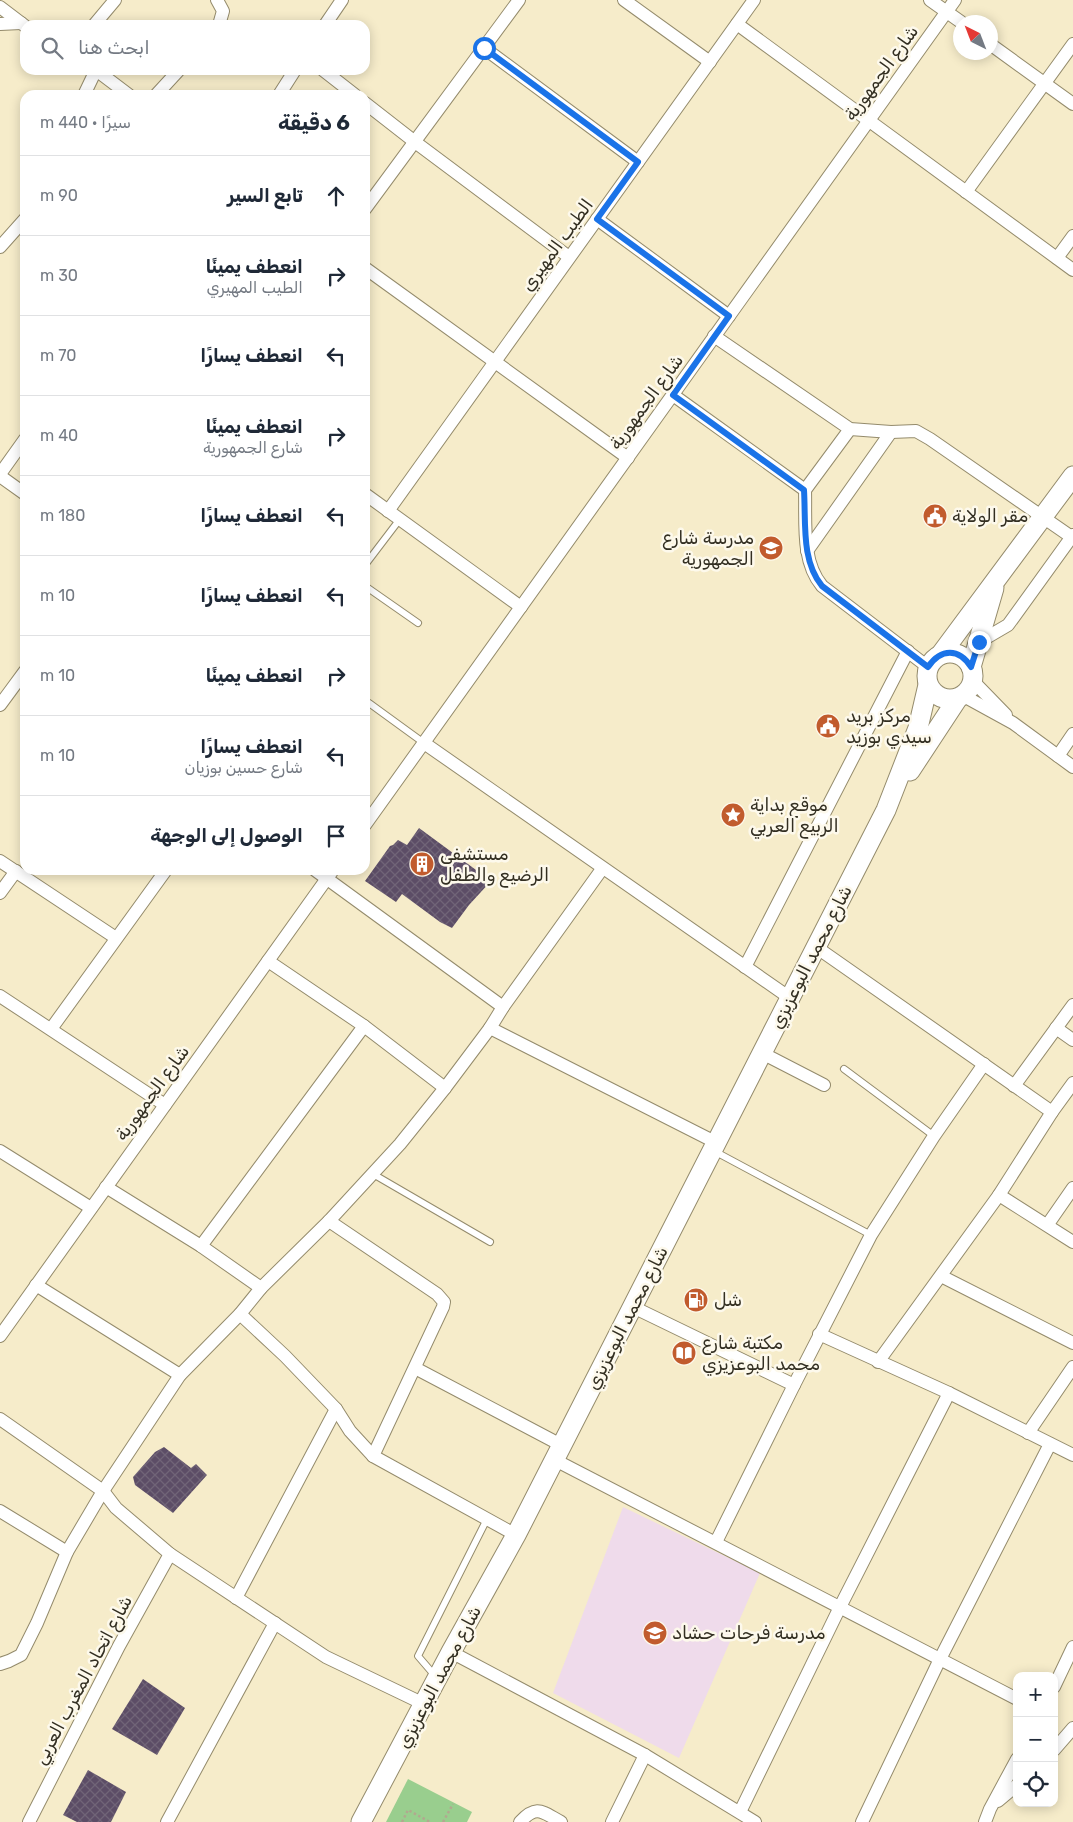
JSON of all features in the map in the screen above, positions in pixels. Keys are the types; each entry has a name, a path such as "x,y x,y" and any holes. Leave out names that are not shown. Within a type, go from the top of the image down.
{"main road":[{"path":"997,577 966,692 949,699 940,698 933,692 932,669 997,577 1073,476"},
{"path":"932,669 950,653 959,654 966,659 972,673"},
{"name":"شارع محمد البوعزيزي","path":"361,1822 559,1453 886,810 918,728 932,669"},
{"name":"شارع محمد البوعزيزي","path":"886,810 960,696"}],"street":[{"path":"98,20 115,0"},
{"path":"217,0 223,11 220,20"},
{"path":"328,20 342,0"},
{"path":"370,202 519,0"},
{"path":"624,0 710,62"},
{"name":"الطيب المهيري","path":"388,510 754,0"},
{"path":"930,0 953,16"},
{"name":"شارع الجمهورية","path":"370,818 955,0"},
{"path":"0,7 20,22"},
{"path":"0,24 20,24"},
{"path":"736,24 1073,270"},
{"path":"966,192 1073,44"},
{"path":"484,48 638,162"},
{"path":"998,50 1073,104"},
{"path":"86,90 94,75"},
{"path":"103,75 122,90"},
{"path":"161,90 174,75"},
{"path":"282,90 292,75"},
{"path":"330,75 349,90"},
{"path":"370,107 569,258"},
{"path":"597,219 729,316"},
{"path":"0,247 20,225"},
{"path":"1057,258 1073,236"},
{"path":"370,272 628,458"},
{"path":"714,336 850,429 891,432 916,431 1072,536 1008,625 979,642"},
{"path":"673,395 804,490"},
{"path":"850,429 804,490 807,551 814,576 822,586 932,669"},
{"path":"807,551 891,432"},
{"path":"20,446 0,475 20,490"},
{"path":"370,497 521,607"},
{"path":"745,967 908,651"},
{"path":"972,673 1013,723"},
{"path":"0,705 20,678"},
{"path":"960,696 1013,723 1073,767"},
{"path":"1058,756 1073,734"},
{"path":"424,743 602,869 790,998"},
{"path":"0,861 20,872"},
{"path":"0,1664 9,1662 21,1655 37,1623 67,1552 103,1490 180,1375 240,1314 261,1288 329,1221 400,1144 490,1028 602,869"},
{"path":"0,893 16,871"},
{"path":"34,875 116,938"},
{"path":"51,1029 162,875"},
{"name":"شارع الجمهورية","path":"0,1336 329,875"},
{"path":"331,875 503,1007"},
{"path":"816,947 1052,1112"},
{"path":"268,961 364,1026 445,1088"},
{"path":"0,996 165,1105"},
{"path":"1014,1086 1073,1005"},
{"path":"201,1246 364,1026"},
{"path":"490,1028 715,1146"},
{"path":"1056,1028 1073,1040"},
{"path":"762,1053 824,1086"},
{"path":"716,1542 819,1334 871,1235 934,1136 984,1064"},
{"path":"878,1362 999,1195 1052,1112 1073,1083"},
{"path":"0,1152 91,1208"},
{"path":"106,1187 201,1246 261,1288"},
{"path":"1048,1224 1073,1188"},
{"path":"999,1195 1048,1224 1073,1242"},
{"path":"329,1221 436,1294 444,1302 373,1456"},
{"path":"941,1276 1073,1343"},
{"path":"36,1285 180,1375"},
{"path":"633,1307 794,1384"},
{"path":"240,1314 285,1356 336,1409 350,1431 373,1456 516,1535"},
{"path":"819,1334 949,1393 1073,1455"},
{"path":"1028,1432 1073,1367"},
{"path":"415,1368 559,1453 716,1542 1013,1697"},
{"path":"740,1812 840,1607 949,1393"},
{"path":"236,1598 336,1409"},
{"path":"0,1419 103,1490 116,1508 170,1554 326,1657 424,1704"},
{"path":"862,1822 940,1660 1050,1444"},
{"path":"0,1510 67,1552"},
{"name":"شارع اتحاد المغرب العربي","path":"30,1822 119,1646 170,1554"},
{"path":"167,1822 275,1623"},
{"path":"1058,1679 1073,1647"},
{"path":"451,1652 645,1755 755,1822"},
{"path":"1058,1745 1073,1728"},
{"path":"612,1822 645,1755"},
{"path":"985,1822 1015,1762"},
{"path":"990,1809 1013,1788"},
{"path":"520,1822 528,1813 538,1811 561,1822"}],"lane":[{"path":"370,558 400,519"},
{"path":"370,590 418,624"},
{"path":"370,704 424,743"},
{"path":"844,1069 934,1136"},
{"path":"715,1146 871,1235"},
{"path":"373,1174 490,1242"},
{"path":"438,1679 418,1656 487,1519"}],"path":[{"path":"443,1822 453,1804"},
{"path":"402,1822 408,1810 430,1822"}],"shaded area":[{"name":"مدرسة فرحات حشاد","path":"623,1507 760,1573 679,1758 553,1693"}],"green space":[{"path":"408,1779 472,1812 467,1822 386,1822"}],"building":[{"name":"مستشفى الرضيع والطفل","path":"419,828 491,881 469,905 452,928 440,922 402,894 396,902 365,881 390,846 398,840 407,845"},
{"path":"164,1447 191,1468 196,1464 207,1475 173,1513 135,1485 133,1477 155,1452"},
{"path":"143,1679 185,1708 157,1755 112,1729"},
{"path":"88,1770 126,1792 111,1822 77,1822 63,1815"}],"place":[{"name":"مقر الولاية","path":"935,516"},
{"name":"مدرسة شارع الجمهورية","path":"771,548"},
{"name":"مركز بريد سيدي بوزيد","path":"828,726"},
{"name":"موقع بداية الربيع العربي","path":"733,815"},
{"name":"مستشفى الرضيع والطفل","path":"422,864"},
{"name":"شل","path":"696,1300"},
{"name":"مكتبة شارع محمد البوعزيزي","path":"684,1353"},
{"name":"مدرسة فرحات حشاد","path":"655,1633"}],"route":[{"path":"484,48 638,162 597,219 729,316 673,395 804,490 807,551 814,576 822,586 928,667 933,659 941,654 950,653 959,654 966,659 971,667 979,642"}]}
